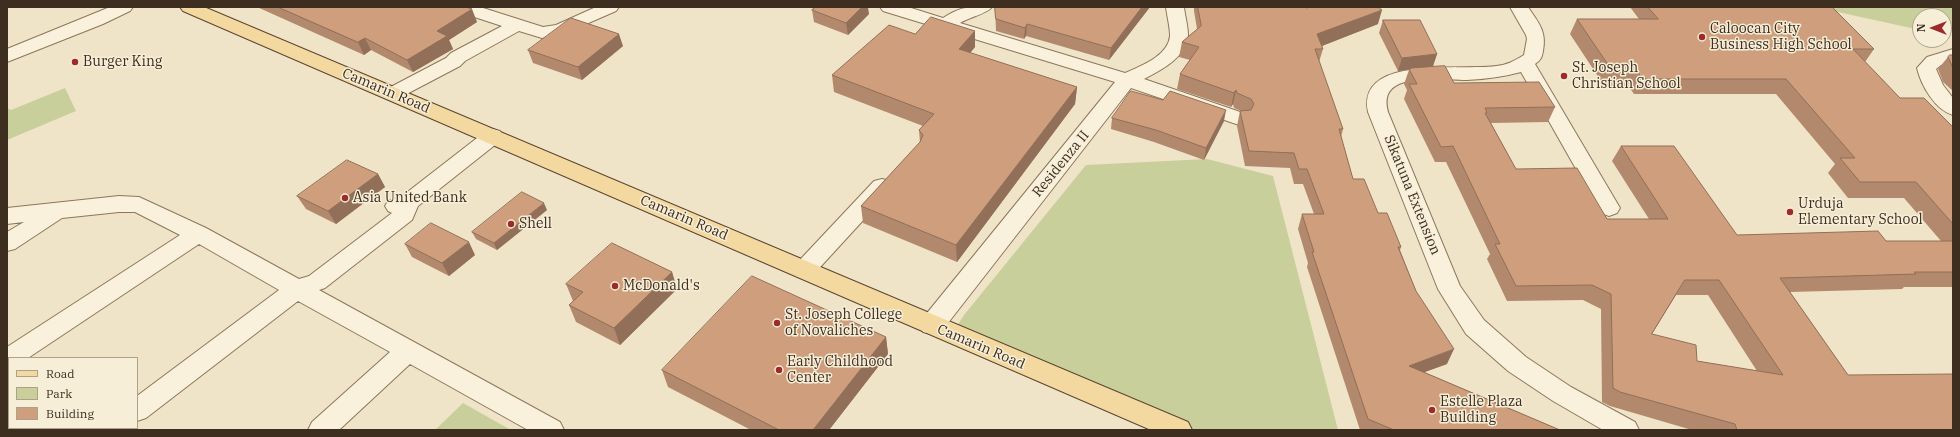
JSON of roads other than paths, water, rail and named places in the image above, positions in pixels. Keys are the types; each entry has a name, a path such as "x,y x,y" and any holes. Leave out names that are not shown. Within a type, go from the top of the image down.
{"main road":[{"name":"Camarin Road","path":"189,7 1179,430"}],"street":[{"path":"7,56 97,20 124,7"},
{"path":"462,7 532,31 552,33 610,7"},
{"path":"889,7 1128,80 1238,119"},
{"path":"946,24 963,13 983,7"},
{"name":"Residenza II","path":"932,325 1128,80 1159,63 1173,51 1180,36 1175,7"},
{"path":"1519,7 1529,23 1536,39 1535,53 1526,64 1609,208"},
{"path":"388,92 452,62 458,57 515,26"},
{"path":"1953,55 1934,61 1926,68 1928,78 1936,91 1953,109"},
{"name":"Sikatuna Extension","path":"1526,64 1498,72 1412,75 1393,80 1380,87 1376,99 1378,112 1450,289 1475,327 1517,364 1562,394 1626,430"},
{"path":"138,409 297,289 317,282 372,240 404,215 409,202 493,136"},
{"path":"804,270 897,170"},
{"path":"7,216 119,204 139,205 198,234 551,430"},
{"path":"7,243 58,211"},
{"path":"11,357 198,234"},
{"path":"321,430 408,351"}],"place":[{"name":"Caloocan City Business High School","path":"1702,37"},
{"name":"Burger King","path":"75,62"},
{"name":"St. Joseph Christian School","path":"1564,76"},
{"name":"Asia United Bank","path":"345,198"},
{"name":"Urduja Elementary School","path":"1790,212"},
{"name":"Shell","path":"511,224"},
{"name":"McDonald's","path":"615,286"},
{"name":"St. Joseph College of Novaliches","path":"777,323"},
{"name":"Early Childhood Center","path":"779,370"},
{"name":"Estelle Plaza Building","path":"1432,410"}]}
